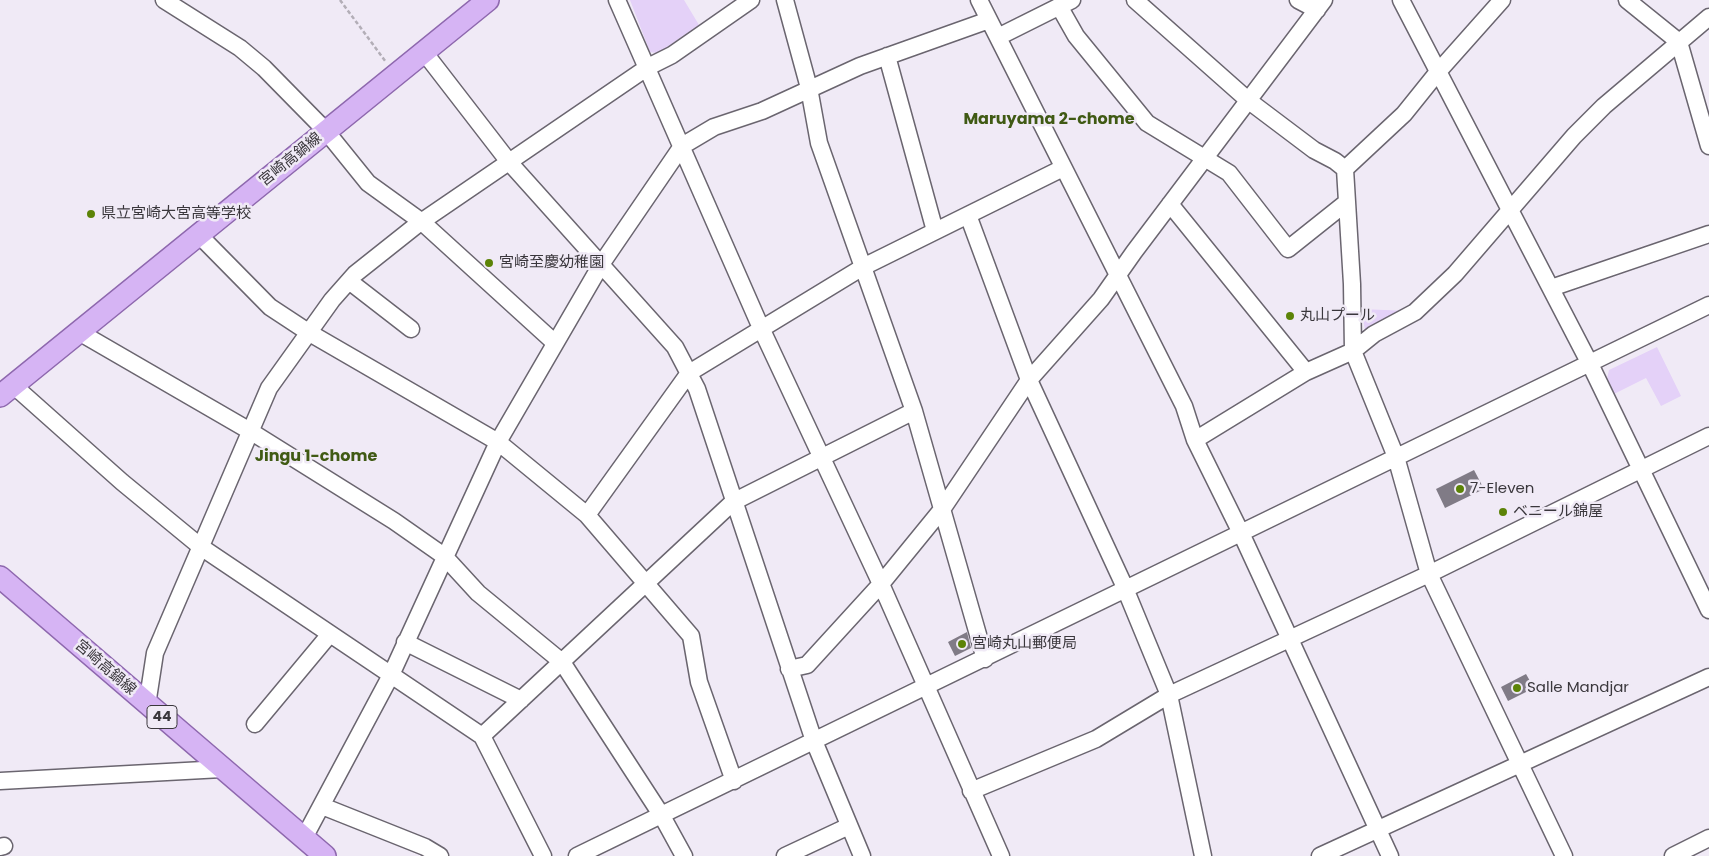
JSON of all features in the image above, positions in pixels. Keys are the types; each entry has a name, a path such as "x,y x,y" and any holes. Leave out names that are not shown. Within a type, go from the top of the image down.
{"main road":[{"name":"宮崎高鍋線","path":"7,391 488,0"},
{"name":"宮崎高鍋線","path":"0,577 325,856"}],"street":[{"path":"164,0 240,48 264,68 326,131 368,183 422,222 555,343"},
{"path":"618,0 761,328 881,584 924,686 1001,856"},
{"path":"147,705 155,653 269,388 308,332 349,281 422,222 648,67 672,55 751,0"},
{"path":"785,0 808,88 820,144 914,411 985,659"},
{"path":"979,0 1184,406 1195,440 1241,533 1390,856"},
{"path":"1135,0 1249,101 1314,150 1335,161 1345,169 1352,284 1352,351 1396,457 1429,574 1564,856"},
{"path":"789,669 807,665 881,584 943,508 1029,380 1101,299 1170,204 1321,5 1298,0"},
{"path":"1401,0 1437,73 1590,364 1709,610"},
{"path":"1345,169 1404,114 1437,73 1502,0"},
{"path":"1627,0 1679,42 1709,146"},
{"path":"998,37 1066,3 1076,36 1147,123 1206,157 1229,173 1288,249 1347,202"},
{"path":"1195,440 1306,372 1352,351 1374,334 1415,312 1455,274 1510,209 1604,106 1709,17"},
{"path":"304,838 391,675 498,442 602,263 682,146 714,127 762,111 808,88 887,56 989,20"},
{"path":"424,52 509,162 602,263 674,347 689,373 697,389 733,502 814,740 862,856"},
{"path":"887,56 935,231"},
{"path":"587,515 689,373 863,267 1063,168"},
{"path":"1170,204 1306,372"},
{"path":"968,215 1029,380 1126,590 1169,695 1203,856"},
{"path":"1551,288 1709,234"},
{"path":"199,235 270,307 308,332 498,442 587,515 691,636 699,682 734,781"},
{"path":"349,281 411,330"},
{"path":"578,856 1709,305"},
{"path":"79,332 250,431 394,521 444,556 478,593 562,662 662,816 684,856"},
{"path":"7,391 201,547 482,736 543,856"},
{"path":"482,736 733,502 914,411"},
{"path":"971,791 1096,739 1169,695 1429,574 1709,436"},
{"path":"255,724 330,634"},
{"path":"405,642 521,700"},
{"path":"1320,856 1709,677"},
{"path":"0,781 222,769"},
{"path":"322,806 425,847 440,856"},
{"path":"785,856 849,826"},
{"path":"1673,856 1709,838"}],"path":[{"path":"340,0 395,75"}],"shaded area":[{"path":"630,0 684,0 699,25 661,51 656,53 650,52"},
{"path":"1361,309 1408,311 1366,335"},
{"path":"1657,347 1681,396 1661,406 1646,378 1614,394 1607,379 1609,370"}],"building":[{"name":"7-Eleven","path":"1474,470 1484,489 1445,508 1436,489"},
{"name":"宮崎丸山郵便局","path":"967,632 971,648 955,656 948,642"},
{"name":"Salle Mandjar","path":"1526,674 1534,688 1508,701 1501,687"}],"place":[{"name":"県立宮崎大宮高等学校","path":"91,214"},
{"name":"宮崎至慶幼稚園","path":"489,263"},
{"name":"丸山プール","path":"1290,316"},
{"name":"7-Eleven","path":"1460,489"},
{"name":"ベニール錦屋","path":"1503,512"},
{"name":"宮崎丸山郵便局","path":"962,644"},
{"name":"Salle Mandjar","path":"1517,688"}],"district":[{"name":"Maruyama 2-chome","path":"1049,120"},
{"name":"Jingu 1-chome","path":"316,457"}]}
